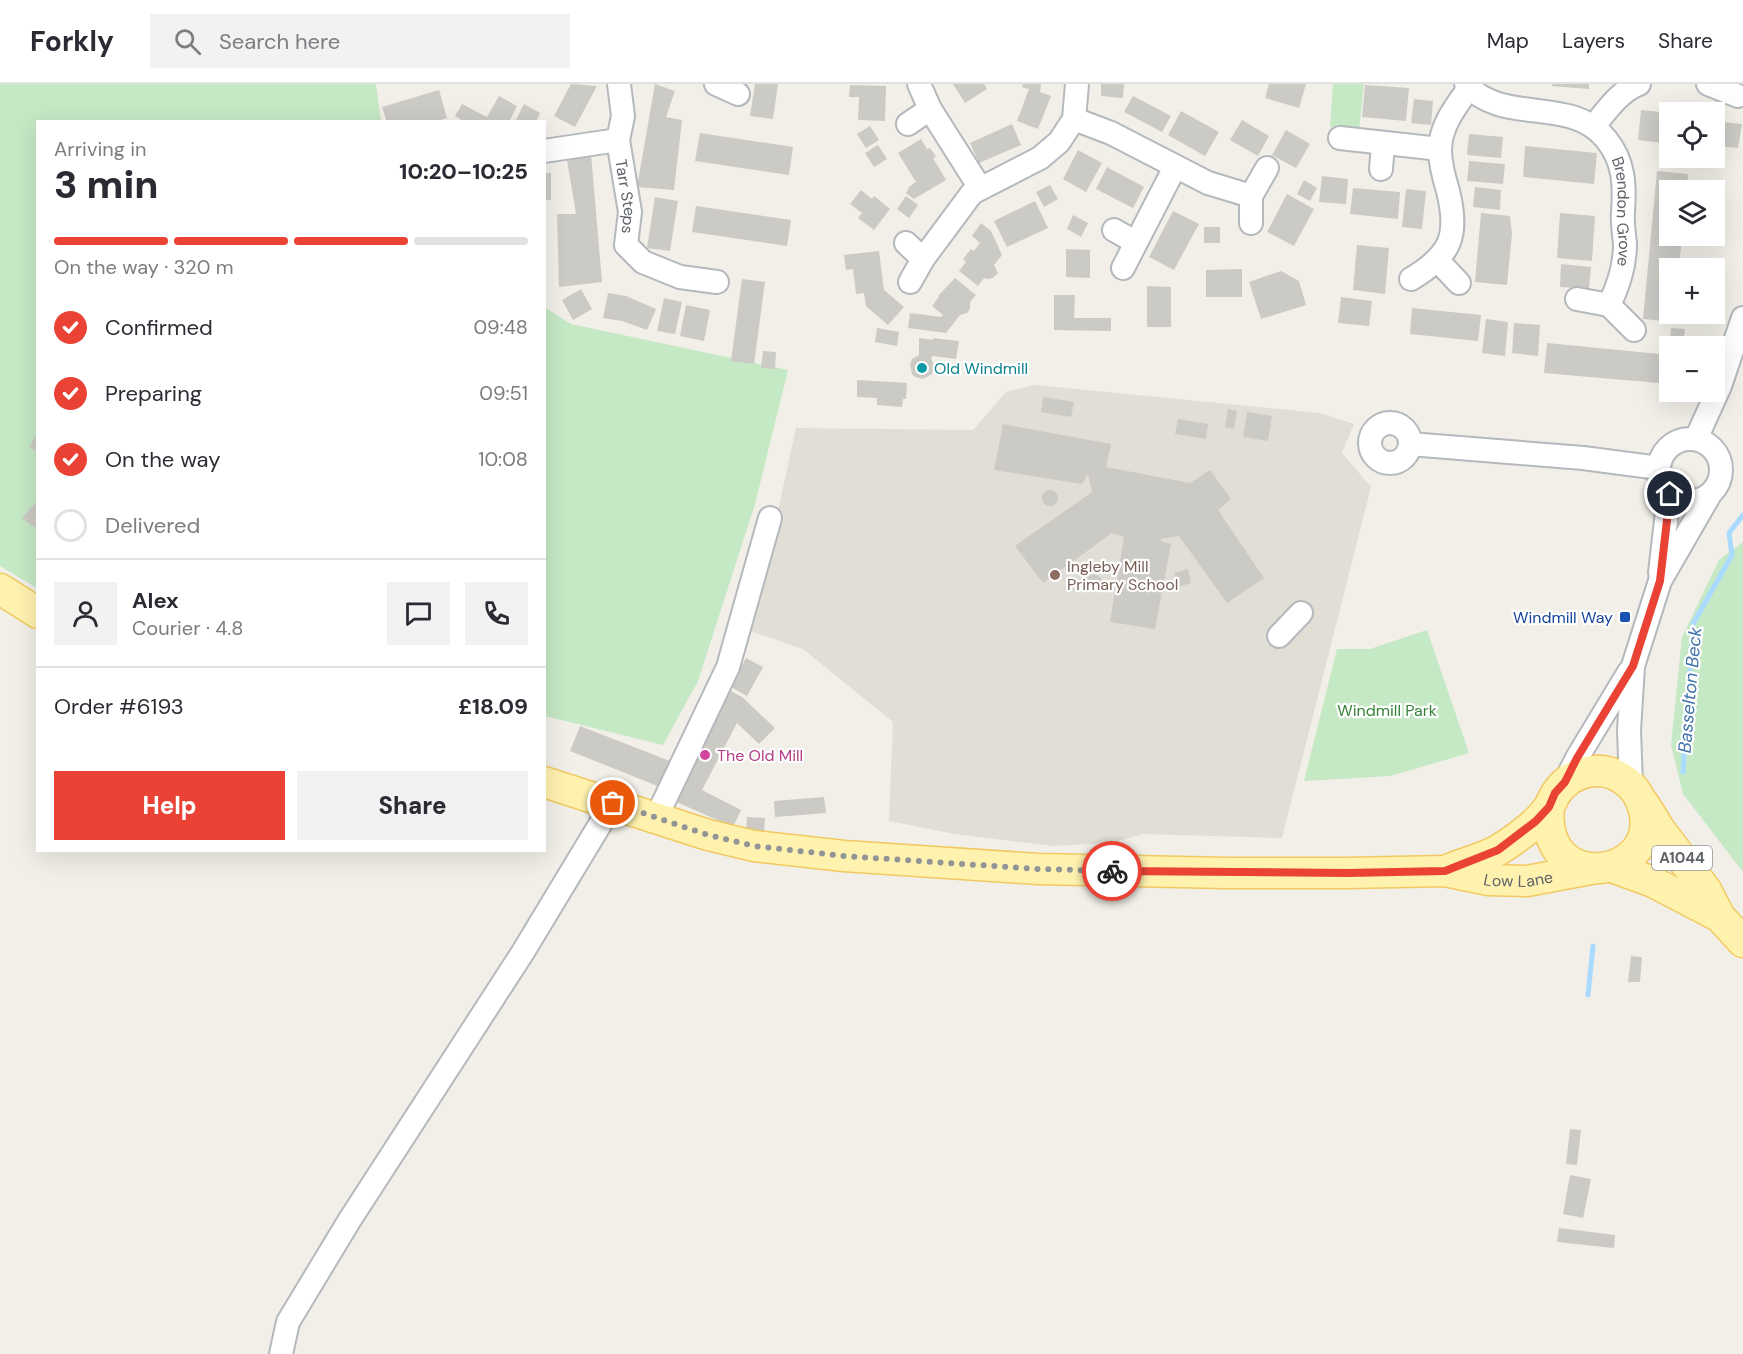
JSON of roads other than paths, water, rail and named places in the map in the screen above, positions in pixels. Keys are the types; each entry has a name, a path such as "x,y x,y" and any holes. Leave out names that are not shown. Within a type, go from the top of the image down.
{"main road":[{"path":"0,589 36,612"},
{"path":"1592,771 1606,772 1620,777 1637,793 1646,817 1644,833 1638,848 1627,860 1601,868 1575,864 1561,854 1552,840 1547,824 1549,807 1555,793 1565,782 1592,771"},
{"name":"Low Lane","path":"546,783 708,835 754,846 890,860 1038,869 1215,873 1445,871 1489,880 1527,881 1601,868"},
{"name":"A1044","path":"1637,793 1660,830 1706,890 1720,916 1743,942"},
{"name":"Low Lane","path":"1445,871 1498,850 1536,821 1549,807"},
{"name":"A1044","path":"1601,868 1653,882 1720,916"}],"street":[{"name":"Tarr Steps","path":"619,84 623,116 618,140 630,212 626,245 643,262 680,277 717,282"},
{"path":"716,84 738,94"},
{"path":"919,84 930,109 980,188"},
{"path":"910,282 923,259 965,200 980,188 1040,158 1059,142 1074,119 1077,84"},
{"path":"1594,126 1620,96 1639,84"},
{"path":"1708,84 1738,96"},
{"path":"1411,279 1438,261 1447,248 1453,222 1452,206 1440,149 1449,115 1467,86"},
{"name":"Brendon Grove","path":"1467,86 1483,98 1517,110 1574,117 1594,126 1611,144 1618,156 1624,178 1624,263 1620,282 1609,305"},
{"path":"908,124 930,109"},
{"path":"1074,119 1111,133 1208,183 1251,196"},
{"path":"1340,138 1440,149"},
{"path":"546,151 618,140"},
{"path":"1381,169 1383,144"},
{"path":"1123,268 1175,167"},
{"path":"1251,223 1251,196 1267,168"},
{"path":"1114,230 1135,242"},
{"path":"906,243 923,259"},
{"path":"1438,261 1459,283"},
{"path":"1577,299 1609,305 1634,330"},
{"path":"1696,439 1720,386 1743,318"},
{"path":"1660,581 1722,475 1721,463 1716,452 1707,443 1696,439 1683,439 1671,445 1663,455 1659,468 1659,477 1663,486 1670,494 1682,500 1696,501 1709,496"},
{"path":"1410,444 1595,460 1659,468"},
{"path":"1565,782 1633,666 1660,581 1670,494"},
{"path":"656,818 728,667 770,518"},
{"path":"1280,636 1301,613"},
{"path":"1633,666 1629,730 1637,793"},
{"path":"281,1354 288,1322 349,1221 523,952 613,803"}],"waterway":[{"name":"Basselton Beck","path":"1683,772 1693,624 1732,555 1729,533 1743,515"},
{"name":"Basselton Beck","path":"1588,995 1593,946"}],"place":[{"name":"Old Windmill","path":"922,368"},
{"name":"Ingleby Mill Primary School","path":"1055,575"},
{"name":"Windmill Way","path":"1625,617"},
{"name":"The Old Mill","path":"705,755"}],"park label":[{"name":"Windmill Park","path":"1387,710"}]}
